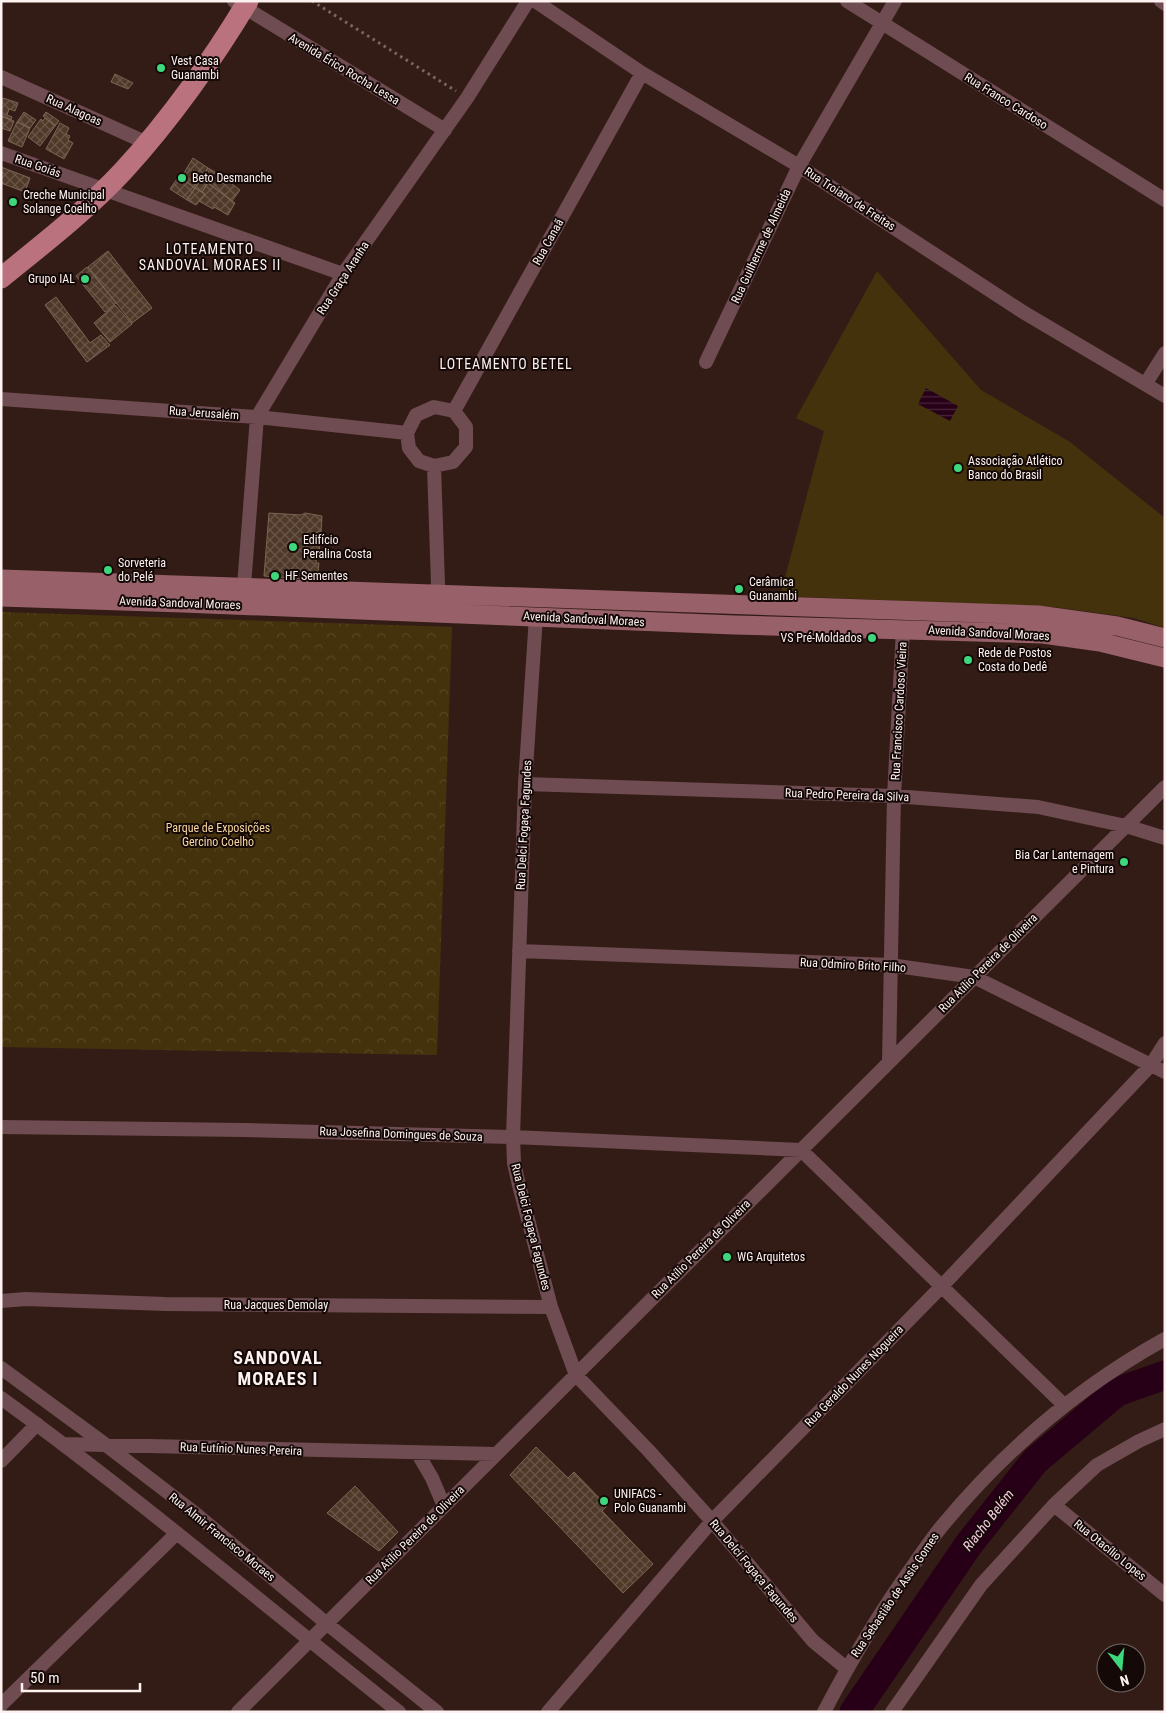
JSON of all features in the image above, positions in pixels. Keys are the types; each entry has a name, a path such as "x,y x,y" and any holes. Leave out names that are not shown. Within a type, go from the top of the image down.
{"main road":[{"path":"1,278 75,217 104,190 147,143 193,83 242,4"},
{"name":"Avenida Sandoval Moraes","path":"1,579 439,614 1043,634 1100,642 1165,658"},
{"name":"Avenida Sandoval Moraes","path":"1,598 183,594 244,586 1038,615 1117,626 1165,638"},
{"path":"762,606 762,626"}],"street":[{"name":"Rua Graça Aranha","path":"244,586 258,417 343,274 467,98 528,1"},
{"name":"Rua Troiano de Freitas","path":"535,1 642,73 799,166 1023,312 1165,396"},
{"name":"Rua Franco Cardoso","path":"847,1 1165,200"},
{"name":"Rua Guilherme de Almeida","path":"706,362 799,166 895,1"},
{"path":"1161,1 1165,4"},
{"name":"Avenida Érico Rocha Lessa","path":"242,4 445,130"},
{"name":"Rua Canaã","path":"454,412 642,73"},
{"name":"Rua Alagoas","path":"1,77 147,143"},
{"name":"Rua Goiás","path":"1,153 343,274"},
{"path":"1146,384 1165,354"},
{"name":"Rua Jerusalém","path":"1,399 258,417 407,433"},
{"path":"434,407 454,412 466,427 466,447 453,462 434,466 419,461 409,448 407,433 416,415 434,407"},
{"path":"434,466 439,614"},
{"name":"Rua Delci Fogaça Fagundes","path":"536,616 525,784 513,1137 514,1163 551,1307 576,1375 649,1451 712,1521 813,1641 846,1668"},
{"name":"Rua Francisco Cardoso Vieira","path":"889,1062 894,796 903,629"},
{"name":"Rua Pedro Pereira da Silva","path":"525,784 894,796 1038,807 1126,826 1165,838"},
{"name":"Rua Atílio Pereira de Oliveira","path":"238,1712 1165,787"},
{"name":"Rua Odmiro Brito Filho","path":"519,952 890,965 974,977 1165,1072"},
{"name":"Rua Geraldo Nunes Nogueira","path":"548,1712 712,1521 942,1287 1151,1065 1165,1044"},
{"name":"Rua Josefina Domingues de Souza","path":"1,1127 245,1130 513,1137 801,1150"},
{"path":"801,1150 1064,1405"},
{"name":"Rua Jacques Demolay","path":"1,1302 26,1299 165,1304 551,1307"},
{"name":"Rua Sebastião de Assis Gomes","path":"824,1712 846,1668 894,1592 940,1528 969,1494 1002,1461 1064,1405 1165,1339"},
{"name":"Rua Almir Francisco Moraes","path":"1,1368 196,1514 326,1623 437,1712"},
{"name":"Rua Almir Francisco Moraes","path":"1,1398 177,1533 309,1641 400,1712"},
{"path":"1,1461 37,1424"},
{"path":"892,1712 981,1585 1054,1505 1097,1465 1139,1441 1165,1429"},
{"name":"Rua Eutínio Nunes Pereira","path":"63,1444 418,1454 496,1454"},
{"path":"418,1454 432,1478 444,1506"},
{"name":"Rua Otacílio Lopes","path":"1054,1505 1165,1595"},
{"path":"1,1705 177,1533"}],"path":[{"path":"312,1 467,98"}],"green space":[{"name":"Associação Atlético Banco do Brasil","path":"877,271 981,390 1070,442 1165,518 1165,628 1134,618 1054,607 780,596 824,431 796,418"},
{"name":"Parque de Exposições Gercino Coelho","path":"1,612 452,627 437,1055 1,1047"}],"shaded area":[{"path":"926,388 958,406 950,421 918,404"}],"building":[{"path":"115,74 133,83 128,89 111,82"},
{"path":"3,98 18,103 15,111 9,109 7,115 12,117 11,120 1,116"},
{"path":"24,112 36,120 30,128 17,122"},
{"path":"46,112 59,121 55,126 43,116"},
{"path":"1,116 14,121 10,131 1,128"},
{"path":"45,118 55,126 40,146 28,137 41,119 43,121"},
{"path":"17,122 30,128 22,147 8,141"},
{"path":"60,123 69,128 66,134 70,136 68,140 73,143 64,159 46,149"},
{"path":"193,158 208,168 195,188 181,178"},
{"path":"1,167 30,178 25,192 1,183"},
{"path":"208,168 215,172 202,192 195,188"},
{"path":"179,176 195,188 187,200 170,189"},
{"path":"213,176 224,184 227,180 240,190 232,201 208,183"},
{"path":"208,183 235,203 228,215 199,201 205,194 202,192"},
{"path":"195,188 205,194 196,205 187,200"},
{"path":"108,251 152,308 132,323 88,267"},
{"path":"87,267 116,303 105,312 76,276"},
{"path":"56,297 90,343 101,335 110,345 87,362 45,305"},
{"path":"115,305 132,324 110,342 94,323"},
{"name":"Edifício Peralina Costa","path":"269,513 301,515 305,513 322,516 321,532 317,532 317,538 320,538 319,557 316,557 316,563 319,563 317,580 294,578 294,575 286,575 286,578 264,576"},
{"path":"536,1447 568,1478 574,1472 607,1506 602,1511 653,1564 623,1593 510,1475"},
{"path":"355,1486 398,1532 379,1551 327,1513"}],"waterway":[{"name":"Riacho Belém","path":"854,1712 969,1544 1035,1461 1117,1392 1165,1375"}],"place":[{"name":"Vest Casa Guanambi","path":"161,68"},
{"name":"Beto Desmanche","path":"182,178"},
{"name":"Creche Municipal Solange Coelho","path":"13,202"},
{"name":"Grupo IAL","path":"85,279"},
{"name":"Associação Atlético Banco do Brasil","path":"958,468"},
{"name":"Edifício Peralina Costa","path":"293,547"},
{"name":"Sorveteria do Pelé","path":"108,570"},
{"name":"HF Sementes","path":"275,576"},
{"name":"Cerâmica Guanambi","path":"739,589"},
{"name":"VS Pré-Moldados","path":"872,638"},
{"name":"Rede de Postos Costa do Dedê","path":"968,660"},
{"name":"Bia Car Lanternagem e Pintura","path":"1124,862"},
{"name":"WG Arquitetos","path":"727,1257"},
{"name":"UNIFACS - Polo Guanambi","path":"604,1501"}],"district":[{"name":"LOTEAMENTO SANDOVAL MORAES II","path":"210,258"},
{"name":"LOTEAMENTO BETEL","path":"506,364"},
{"name":"SANDOVAL MORAES I","path":"278,1367"}]}
